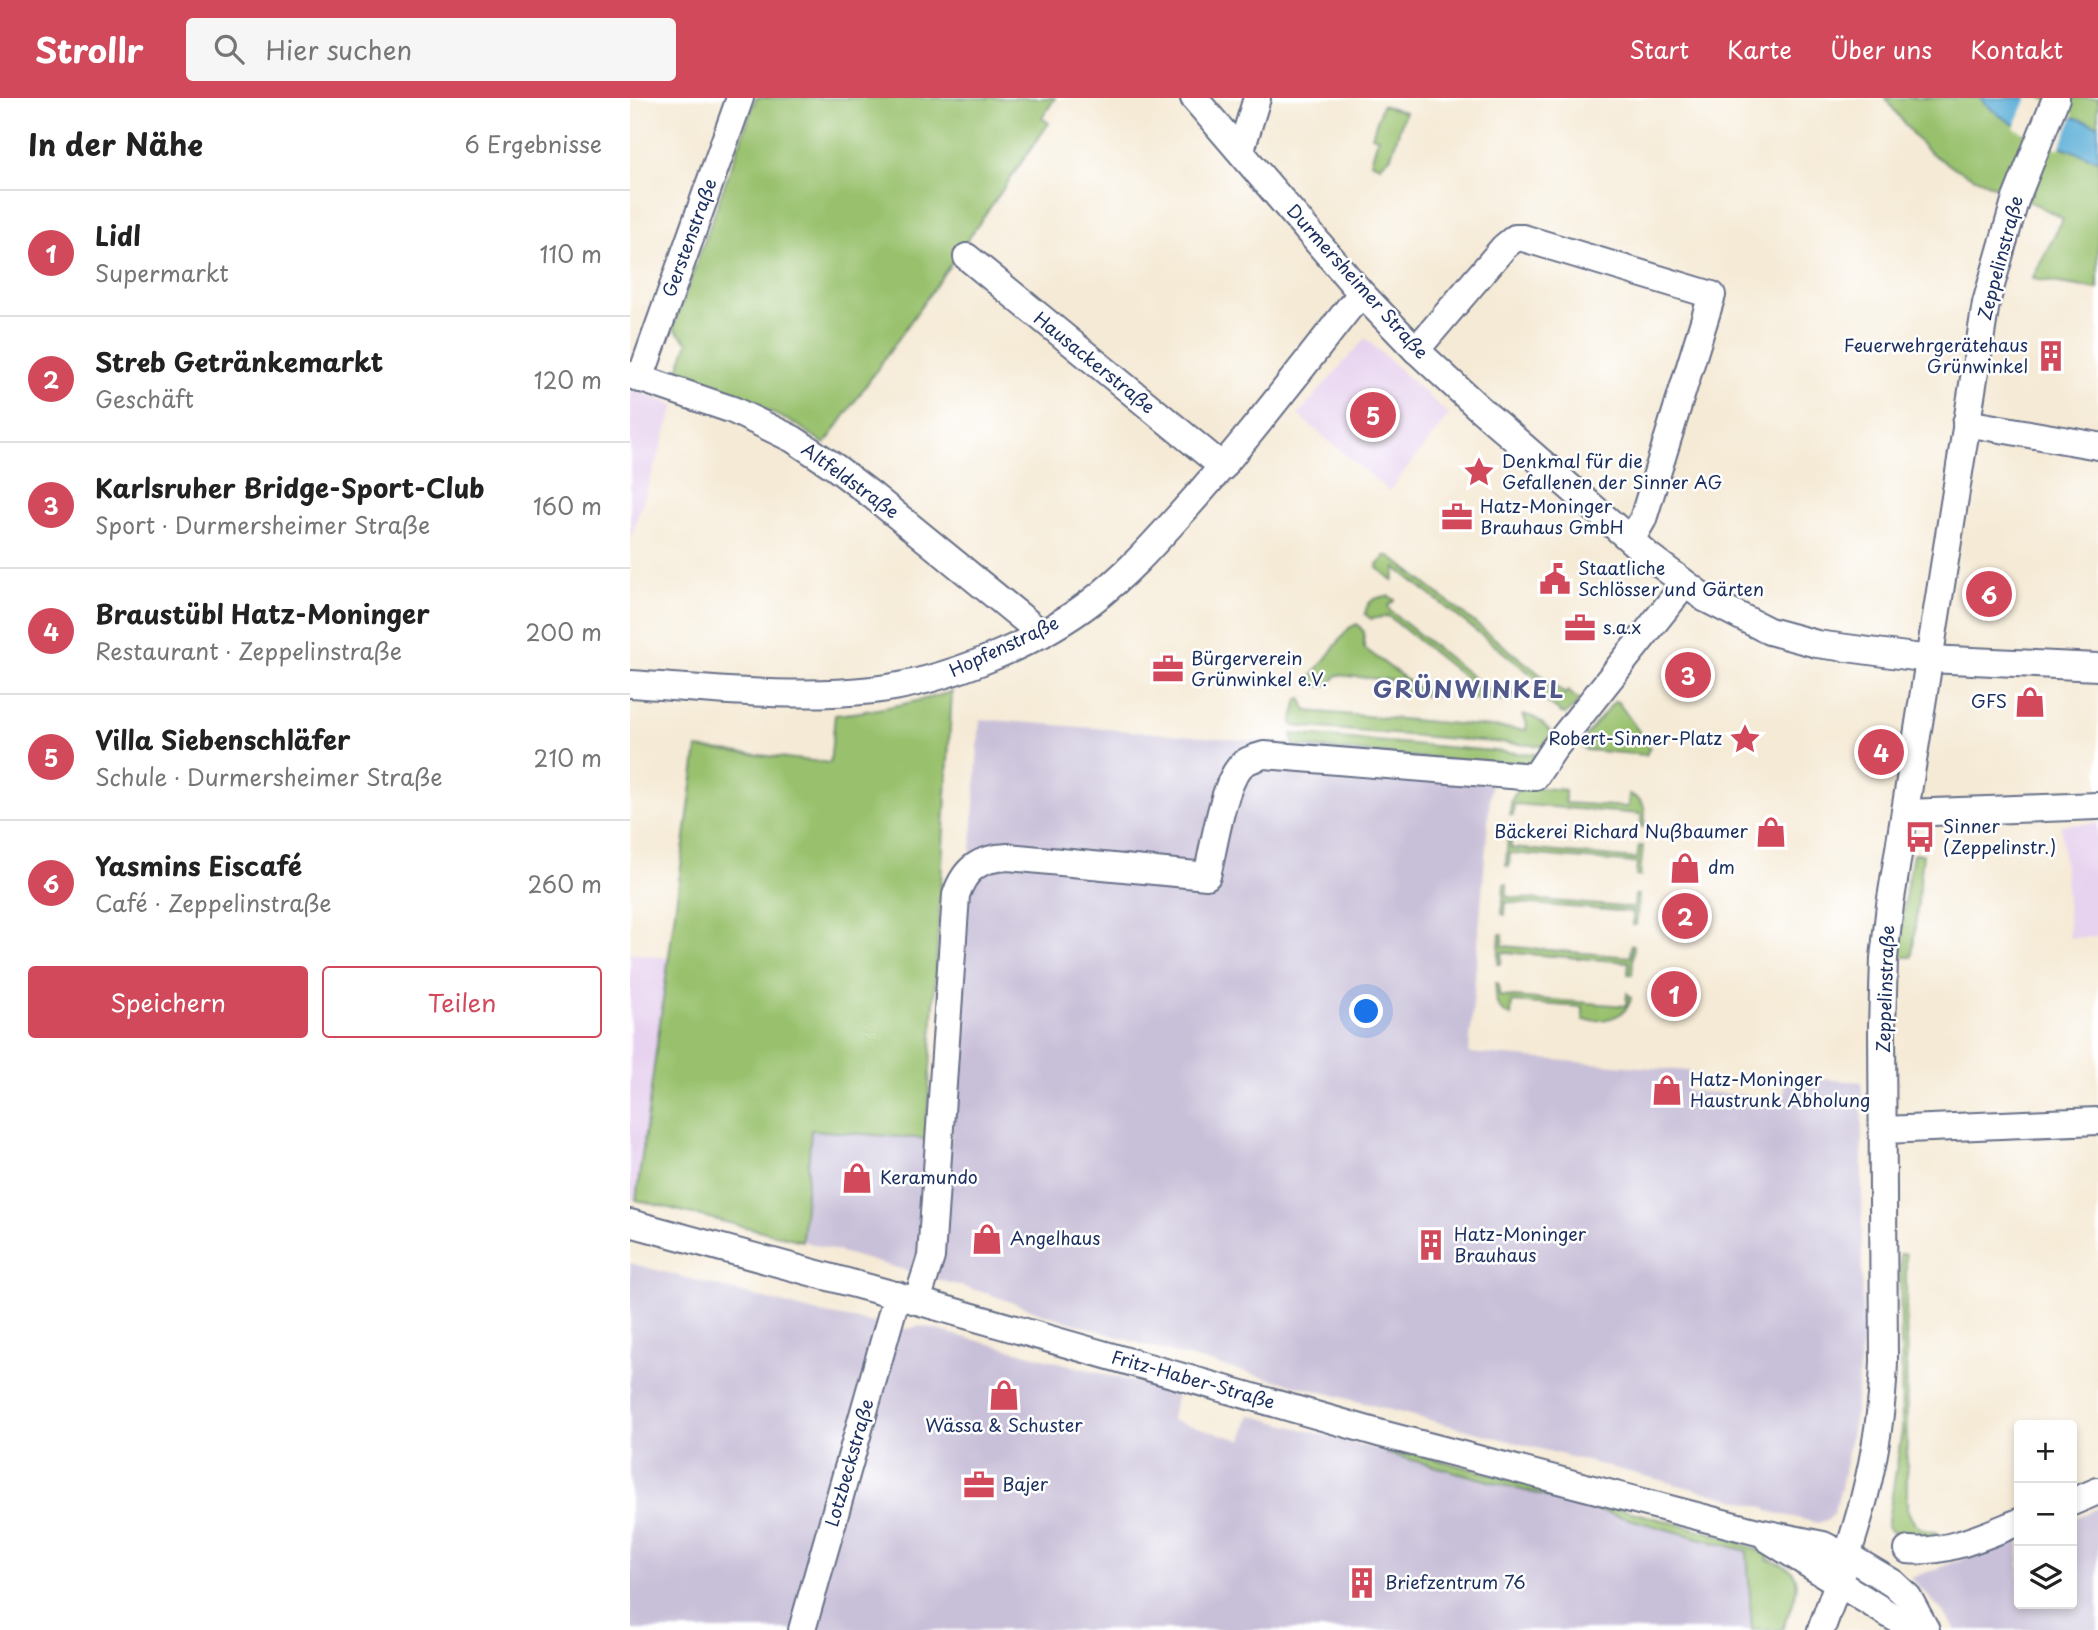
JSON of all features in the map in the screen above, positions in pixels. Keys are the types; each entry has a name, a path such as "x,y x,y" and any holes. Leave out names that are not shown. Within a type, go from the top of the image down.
{"street":[{"name":"Gerstenstraße","path":"635,377 740,98"},
{"name":"Durmersheimer Straße","path":"1194,98 1363,294 1416,350 1479,408 1685,584 1746,621 1790,638 1817,644 1928,659 2098,667"},
{"path":"1241,150 1257,98"},
{"name":"Zeppelinstraße","path":"1838,1583 1865,1502 1875,1455 1883,1394 1884,958 1905,813 1966,423 1992,279 2015,201 2056,98"},
{"path":"1416,350 1504,247 1515,238 1523,238 1712,295 1643,519 1631,540"},
{"name":"Hausackerstraße","path":"967,257 1223,467"},
{"name":"Hopfenstraße","path":"630,684 759,693 873,690 914,684 941,676 1042,634 1090,603 1124,575 1223,467 1363,294"},
{"name":"Altfeldstraße","path":"635,377 733,410 793,439 873,496 1042,634"},
{"path":"1966,423 2098,446"},
{"name":"Lotzbeckstraße","path":"802,1630 907,1298 931,1257 956,895 964,876 985,860 1008,857 1207,876 1231,783 1240,766 1250,759 1264,755 1535,777 1553,750 1685,584"},
{"path":"1905,813 2098,806"},
{"path":"1884,1130 2098,1121"},
{"name":"Fritz-Haber-Straße","path":"630,1223 907,1298 1382,1434 1758,1532 1823,1545 1886,1578 1908,1597 1926,1630"},
{"path":"2077,1500 2098,1491"},
{"path":"1908,1550 1928,1552 2014,1524"},
{"name":"Fritz-Haber-Straße","path":"1758,1532 1914,1630"},
{"path":"1821,1630 1838,1583"}],"shaded area":[{"path":"1365,338 1449,415 1389,491 1298,415"},
{"path":"630,389 675,405 630,540"},
{"name":"Hatz-Moninger Brauhaus","path":"980,719 1493,760 1469,1053 1689,1071 1688,1091 1784,1098 1785,1077 1862,1082 1862,1343 1854,1421 1841,1488 1829,1519 1818,1523 1768,1511 1767,1508 1157,1349 989,1294 802,1241 811,1130 951,1140"},
{"path":"2098,823 2098,936 2070,938 2061,825"},
{"path":"630,953 668,958 636,1200 630,1198"},
{"path":"630,1263 815,1312 907,1329 921,1326 1177,1393 1171,1420 1242,1440 1250,1415 1747,1551 1752,1630 630,1630"},
{"path":"2098,1508 2098,1630 1956,1630 1911,1578 2014,1540 2014,1609 2077,1609 2077,1517"}],"green space":[{"path":"756,98 1055,98 1042,118 1049,123 825,444 796,424 678,370 688,342 673,328"},
{"path":"1885,98 2098,98 2098,289 2032,279 2063,219 1963,172 1931,153 1913,135"},
{"path":"1382,105 1405,112 1391,156 1380,166 1371,162 1378,138 1372,136"},
{"path":"1385,556 1390,556 1565,694 1568,691 1580,701 1566,714 1561,713 1543,699 1545,685 1396,568 1393,581 1377,567"},
{"path":"1389,596 1395,600 1388,606 1390,611 1495,695 1508,688 1512,690 1514,694 1510,701 1473,699 1469,692 1476,690 1475,686 1388,616 1371,619 1365,614 1373,600"},
{"path":"1357,624 1364,632 1364,648 1422,691 1426,690 1429,680 1438,689 1438,693 1432,696 1397,693 1404,684 1401,681 1337,675 1327,685 1317,685 1313,675 1349,628"},
{"path":"952,692 926,1139 811,1130 802,1241 636,1200 697,748 830,763 835,715 894,706"},
{"path":"1301,698 1307,711 1526,730 1527,724 1523,715 1527,715 1538,720 1550,731 1550,738 1542,746 1294,726 1292,723 1298,699"},
{"path":"1615,701 1650,747 1646,755 1586,750 1582,747 1583,739"},
{"path":"1292,734 1536,754 1527,767 1294,746"},
{"path":"1527,787 1565,790 1565,803 1628,807 1629,795 1635,797 1644,807 1644,827 1641,827 1641,814 1514,804 1513,815 1510,815 1511,802 1516,791"},
{"path":"1508,835 1511,835 1511,848 1637,859 1639,846 1643,846 1640,876 1636,876 1637,863 1510,853 1509,866 1506,865"},
{"path":"1913,854 1923,854 1912,957 1899,957 1906,891"},
{"path":"1504,884 1507,884 1507,897 1634,908 1635,895 1639,895 1636,925 1633,925 1633,912 1506,902 1505,915 1502,914"},
{"path":"1500,934 1503,934 1503,946 1630,957 1631,945 1634,945 1632,975 1628,974 1629,962 1502,952 1501,964 1498,964"},
{"path":"1496,983 1499,984 1499,996 1626,1006 1627,993 1631,998 1624,1011 1612,1018 1583,1020 1583,1007 1512,1002 1511,1016 1501,1010 1497,1003"},
{"path":"1900,1254 1906,1254 1907,1508 1917,1526 1936,1532 1937,1535 1925,1539 1904,1537 1887,1527 1902,1431"},
{"path":"1393,1448 1726,1537 1769,1555 1767,1559 1783,1565 1796,1577 1796,1592 1782,1630 1752,1630 1747,1551 1386,1453"}],"water":[{"path":"1980,98 2032,98 2070,116 2098,125 2098,160 2019,128"}],"pier":[{"path":"2027,98 2040,98 2074,114 2059,149 2014,128"}],"place":[{"name":"Feuerwehrgerätehaus Grünwinkel","path":"2051,356"},
{"name":"Villa Siebenschläfer","path":"1373,415"},
{"name":"Denkmal für die Gefallenen der Sinner AG","path":"1479,472"},
{"name":"Hatz-Moninger Brauhaus GmbH","path":"1457,517"},
{"name":"Staatliche Schlösser und Gärten","path":"1555,579"},
{"name":"Yasmins Eiscafé","path":"1989,594"},
{"name":"s.a.x","path":"1580,628"},
{"name":"Bürgerverein Grünwinkel e.V.","path":"1168,669"},
{"name":"Karlsruher Bridge-Sport-Club","path":"1688,675"},
{"name":"GFS","path":"2030,702"},
{"name":"Robert-Sinner-Platz","path":"1745,739"},
{"name":"Braustübl Hatz-Moninger","path":"1881,752"},
{"name":"Bäckerei Richard Nußbaumer","path":"1771,832"},
{"name":"Sinner (Zeppelinstr.)","path":"1920,837"},
{"name":"dm","path":"1685,868"},
{"name":"Streb Getränkemarkt","path":"1685,916"},
{"name":"Lidl","path":"1674,994"},
{"name":"Hatz-Moninger Haustrunk Abholung","path":"1667,1090"},
{"name":"Keramundo","path":"857,1178"},
{"name":"Angelhaus","path":"987,1239"},
{"name":"Hatz-Moninger Brauhaus","path":"1431,1245"},
{"name":"Wässa & Schuster","path":"1004,1395"},
{"name":"Bajer","path":"979,1485"},
{"name":"Briefzentrum 76","path":"1362,1583"}],"district":[{"name":"GRÜNWINKEL","path":"1469,690"}]}
